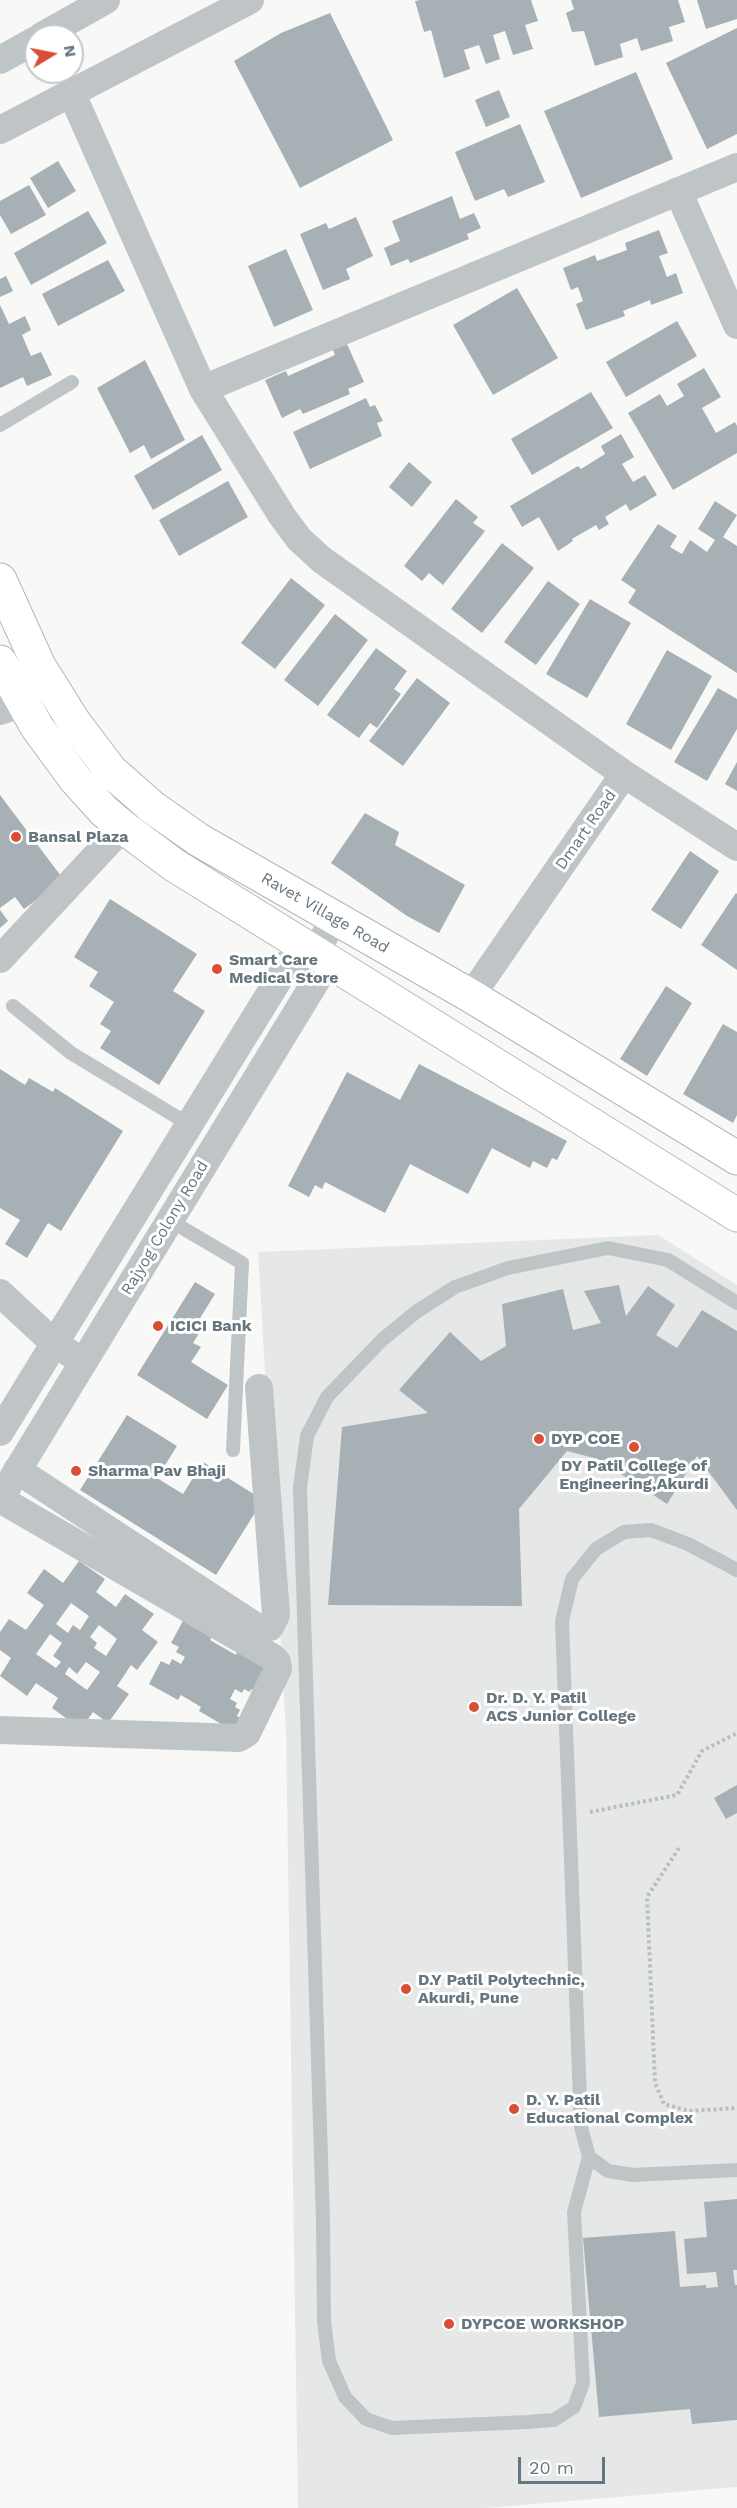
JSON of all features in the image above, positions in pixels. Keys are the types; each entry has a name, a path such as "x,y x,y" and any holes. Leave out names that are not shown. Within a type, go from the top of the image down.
{"main road":[{"name":"Ravet Village Road","path":"0,580 39,666 74,722 111,771 152,807 199,840 471,996 737,1158"},
{"path":"7,689 75,780 104,811 174,865 737,1215"}],"street":[{"path":"63,24 106,0"},
{"path":"0,130 250,0"},
{"path":"0,60 24,46"},
{"path":"71,92 203,390 282,516 299,539 322,560 624,774"},
{"path":"203,390 737,167"},
{"path":"678,191 737,325"},
{"name":"Dmart Road","path":"471,996 624,774 737,847"},
{"path":"0,959 123,827"},
{"path":"314,952 335,920"},
{"name":"Rajyog Colony Road","path":"0,1432 290,961 314,952 316,981 0,1499"},
{"path":"0,1293 54,1344 83,1362"},
{"path":"17,1470 258,1628 270,1627 276,1615 259,1388"},
{"path":"0,1499 272,1657 277,1662 278,1670 247,1733 239,1738 0,1730"}],"lane":[{"path":"0,425 72,382"},
{"path":"13,1006 71,1053 190,1125"},
{"path":"169,1220 242,1263 233,1450"},
{"path":"737,1303 668,1260 608,1248 508,1268 455,1287 416,1312 382,1340 327,1397 307,1436 300,1488 324,2222 324,2321 329,2361 345,2397 366,2419 392,2428 528,2422 554,2420 574,2407 584,2383 574,2212 589,2157 581,2127 562,1621 572,1579 596,1550 624,1532 651,1530 688,1544 737,1570"},
{"path":"589,2157 608,2170 633,2175 737,2170"}],"path":[{"path":"570,1816 677,1795 702,1751 737,1733"},
{"path":"679,1848 647,1897 656,2083 664,2104 689,2111 737,2108"}],"shaded area":[{"name":"D. Y. Patil Educational Complex","path":"658,1235 737,1285 737,2487 487,2508 298,2508 286,1731 258,1252"}],"building":[{"path":"531,0 538,21 525,25 533,49 513,55 505,31 493,35 500,59 486,64 479,45 464,50 470,69 444,78 431,30 424,32 415,1"},
{"path":"571,0 678,0 685,22 669,27 673,41 641,51 637,38 620,44 623,57 595,66 584,31 572,32 566,13 574,9"},
{"path":"697,0 737,0 737,19 706,29"},
{"path":"330,13 393,140 300,188 234,61 281,33"},
{"path":"737,28 737,134 707,149 666,63"},
{"path":"636,72 673,159 581,198 544,111"},
{"path":"499,90 510,117 486,127 475,100"},
{"path":"520,124 545,182 508,197 504,189 475,201 455,152"},
{"path":"58,161 76,191 48,208 30,178"},
{"path":"29,185 46,215 11,234 0,215 0,201"},
{"path":"452,196 460,219 474,213 481,228 467,234 469,239 410,263 408,259 391,266 384,248 400,241 392,221"},
{"path":"88,211 107,243 31,285 14,253"},
{"path":"356,217 373,256 346,269 350,279 323,290 300,234 326,223 329,229"},
{"path":"659,230 668,253 659,256 667,277 676,273 683,293 651,305 650,300 623,311 625,316 586,330 576,304 583,301 578,287 571,290 563,268 595,255 597,261 627,250 625,243"},
{"path":"286,249 313,310 274,327 248,266"},
{"path":"108,260 125,291 58,326 42,294"},
{"path":"6,276 13,291 0,297 0,279"},
{"path":"517,288 558,358 493,395 453,325"},
{"path":"0,305 9,324 25,316 31,330 22,335 31,356 41,352 52,375 27,386 23,377 0,388"},
{"path":"677,321 697,356 626,397 606,362"},
{"path":"347,344 364,382 348,389 350,394 303,414 300,409 282,418 265,380 286,371 288,376 335,355 333,350"},
{"path":"145,360 185,440 151,459 144,445 130,453 97,388"},
{"path":"704,368 721,397 702,408 716,433 735,422 737,453 673,490 628,413 660,394 667,406 684,396 677,384"},
{"path":"591,392 613,428 532,475 511,439"},
{"path":"366,398 370,407 375,405 383,421 377,423 382,436 310,469 293,432"},
{"path":"621,434 634,457 622,464 633,482 645,475 657,495 630,511 626,504 605,517 609,524 599,530 596,525 572,539 573,541 558,551 539,517 522,527 510,506 578,466 581,469 605,454 601,446"},
{"path":"202,435 222,470 153,510 134,476"},
{"path":"409,462 432,482 412,507 389,487"},
{"path":"228,481 248,517 179,556 159,520"},
{"path":"456,499 478,517 473,523 485,531 443,585 429,573 422,581 404,566"},
{"path":"715,501 737,515 723,537 737,546 737,673 628,603 636,590 621,580 658,524 677,536 670,547 682,554 690,540 707,552 715,540 698,529"},
{"path":"502,543 534,568 482,633 451,609"},
{"path":"291,578 325,605 275,669 241,643"},
{"path":"548,581 580,604 536,665 504,642"},
{"path":"590,599 631,623 587,698 546,674"},
{"path":"335,614 368,640 318,706 284,680"},
{"path":"376,648 407,671 394,689 401,694 377,728 370,723 359,738 327,715"},
{"path":"667,650 712,676 671,750 626,724"},
{"path":"417,678 450,703 403,766 369,741"},
{"path":"718,688 737,699 737,729 707,781 674,762"},
{"path":"737,762 737,791 725,784"},
{"name":"Bansal Plaza","path":"0,795 64,880 24,909 15,897 0,908"},
{"path":"365,813 399,832 395,845 465,885 439,933 407,916 331,863"},
{"path":"690,851 719,871 681,929 651,910"},
{"path":"737,894 737,970 701,945"},
{"path":"110,899 197,954 173,991 205,1011 159,1085 100,1048 111,1031 100,1024 114,1002 89,986 98,972 74,957"},
{"path":"0,910 8,921 0,928"},
{"path":"666,986 692,1003 647,1076 620,1059"},
{"path":"723,1024 737,1032 737,1115 733,1123 683,1094"},
{"path":"419,1064 567,1141 557,1160 552,1158 547,1168 533,1161 530,1168 492,1148 468,1194 410,1164 385,1213 325,1182 322,1189 315,1185 309,1197 288,1186 347,1072 400,1100"},
{"path":"0,1069 25,1085 29,1078 53,1092 55,1088 123,1131 61,1231 48,1223 27,1258 5,1244 20,1220 0,1208"},
{"path":"195,1282 215,1294 197,1323 203,1327 193,1343 201,1347 191,1362 228,1385 207,1419 137,1375"},
{"name":"DYP COE","path":"619,1285 626,1316 648,1286 675,1305 656,1335 677,1348 702,1310 737,1331 737,1510 697,1456 667,1504 598,1459 567,1451 519,1509 522,1606 328,1605 342,1427 428,1413 399,1390 450,1332 481,1361 506,1346 502,1304 563,1289 573,1330 601,1323 584,1291"},
{"path":"127,1415 177,1446 157,1478 183,1494 203,1462 263,1500 216,1575 80,1490"},
{"path":"79,1561 105,1579 96,1592 116,1607 125,1594 154,1614 142,1630 158,1642 137,1670 131,1665 117,1686 129,1694 108,1723 93,1712 81,1729 52,1708 58,1698 36,1683 27,1696 0,1676 11,1658 0,1650 0,1632 9,1619 26,1630 44,1605 27,1593 44,1569 63,1583","holes":["71,1603 89,1616 80,1630 73,1625 68,1633 56,1624","99,1625 117,1639 106,1656 94,1648 97,1643 90,1637","50,1634 62,1643 53,1656 61,1662 56,1668 36,1654","86,1662 100,1672 87,1690 65,1674 69,1667 77,1674"]},
{"path":"184,1619 213,1635 210,1640 236,1655 238,1649 269,1666 255,1691 251,1689 250,1692 244,1689 242,1693 235,1689 230,1699 237,1703 235,1707 240,1710 237,1716 240,1718 233,1731 199,1711 201,1707 181,1695 178,1700 149,1684 161,1661 169,1665 172,1659 181,1664 185,1657 176,1652 179,1647 171,1643"},
{"path":"737,1785 737,1813 726,1819 714,1798"},
{"path":"737,2199 737,2270 733,2270 735,2285 737,2285 737,2420 692,2424 690,2409 599,2417 583,2238 675,2231 680,2287 706,2285 706,2288 718,2287 716,2272 687,2274 684,2239 707,2237 704,2202"}],"place":[{"name":"Bansal Plaza","path":"16,837"},
{"name":"Smart Care Medical Store","path":"217,969"},
{"name":"ICICI Bank","path":"158,1326"},
{"name":"DYP COE","path":"539,1439"},
{"name":"DY Patil College of Engineering,Akurdi","path":"634,1447"},
{"name":"Sharma Pav Bhaji","path":"76,1471"},
{"name":"Dr. D. Y. Patil ACS Junior College","path":"474,1707"},
{"name":"D.Y Patil Polytechnic, Akurdi, Pune","path":"406,1989"},
{"name":"D. Y. Patil Educational Complex","path":"514,2109"},
{"name":"DYPCOE WORKSHOP","path":"449,2324"}]}
